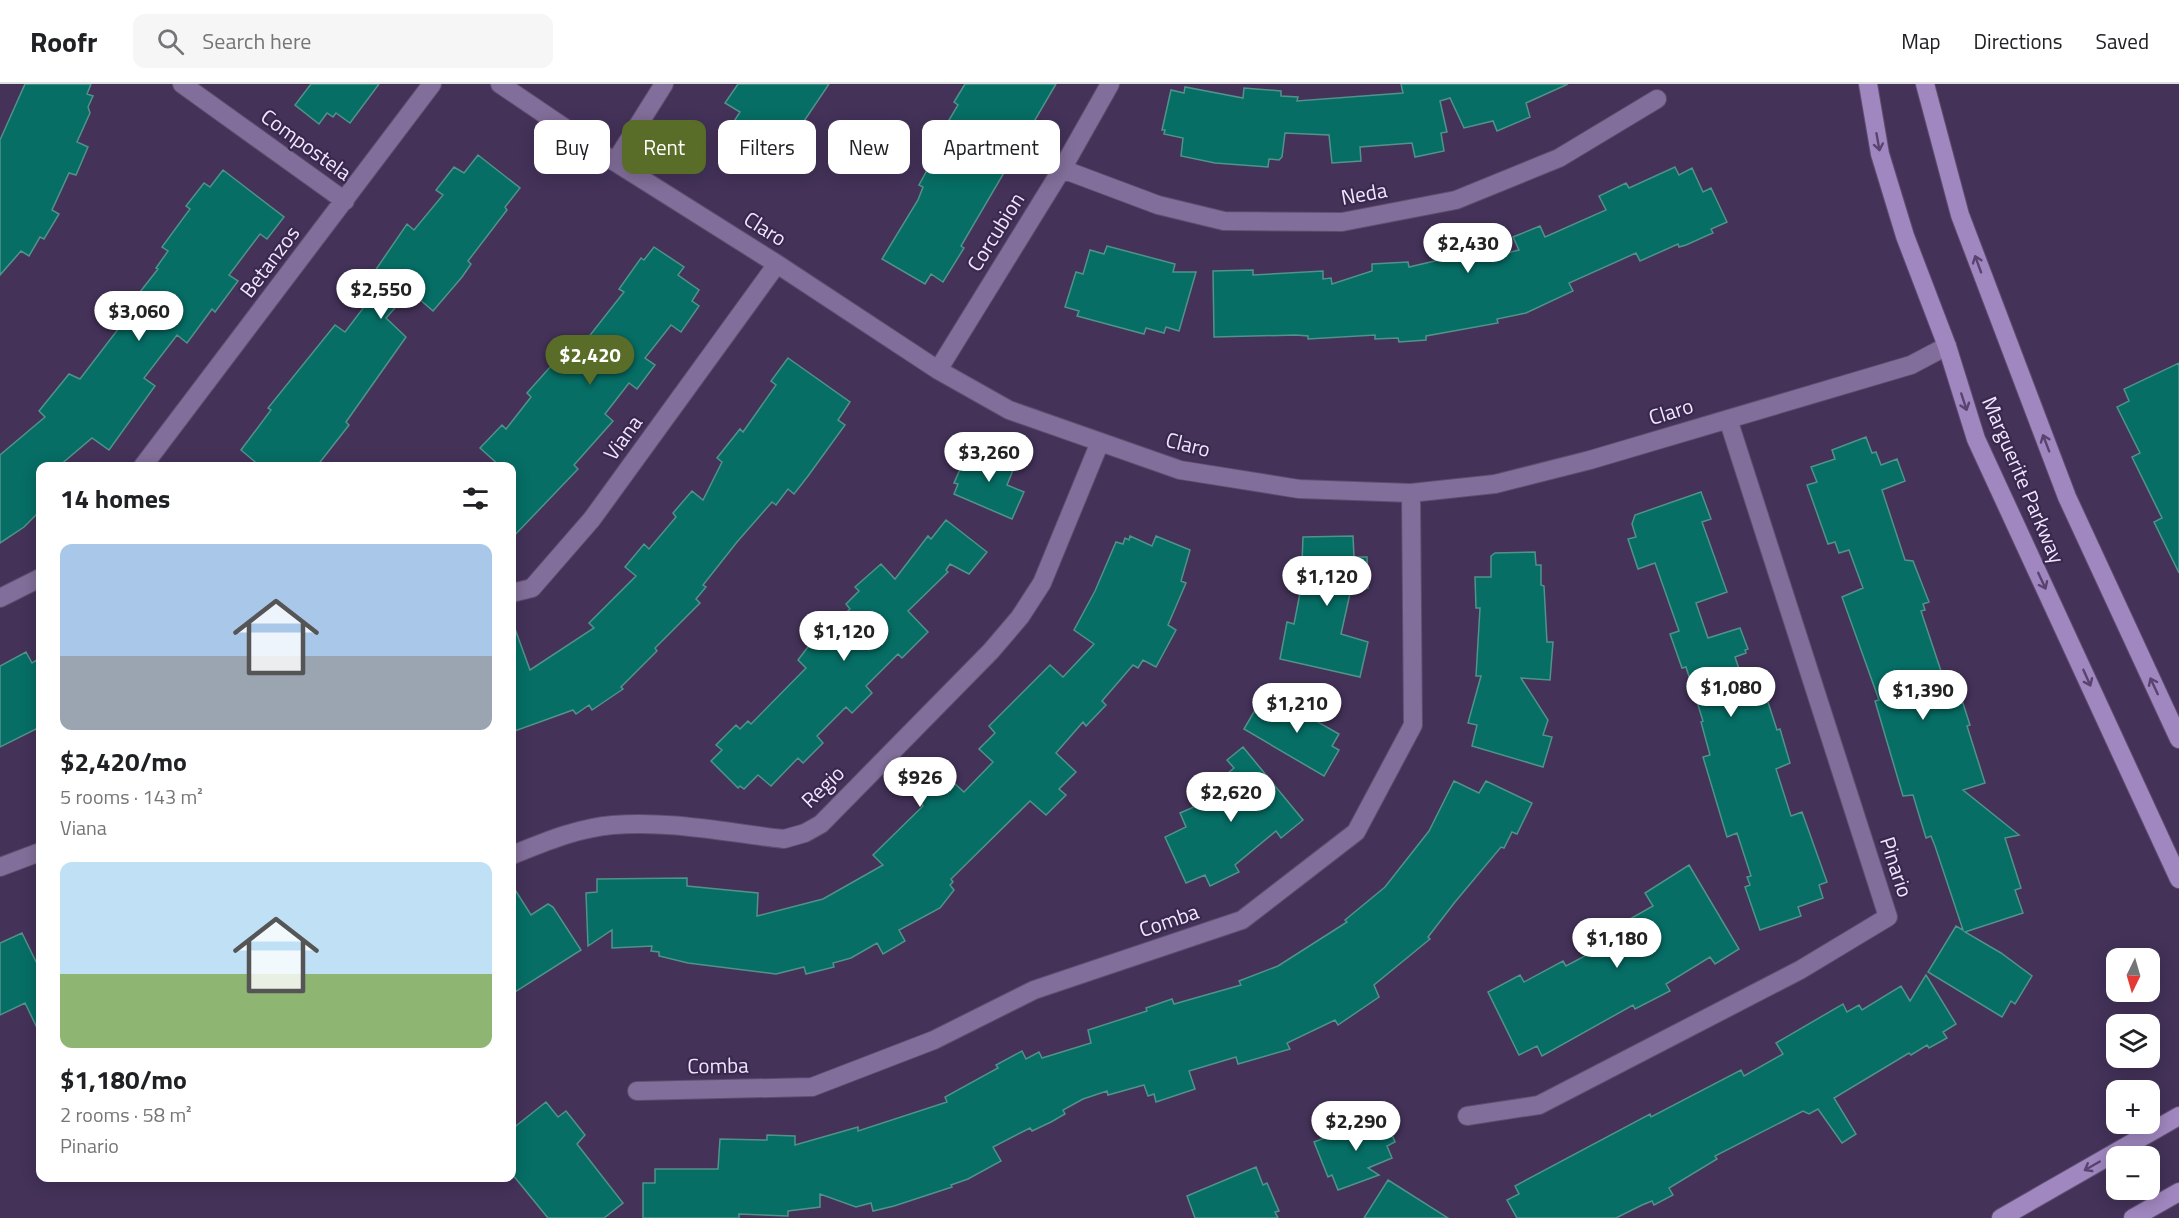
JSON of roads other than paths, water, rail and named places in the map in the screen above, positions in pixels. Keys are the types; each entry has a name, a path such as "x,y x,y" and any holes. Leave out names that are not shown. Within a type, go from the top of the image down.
{"main road":[{"name":"Marguerite Parkway","path":"1868,84 1880,154 1905,236 1947,346 1976,439 2179,879"},
{"name":"Marguerite Parkway","path":"1924,84 1960,215 2067,497 2179,739"},
{"path":"2001,1218 2179,1116"},
{"path":"2133,1218 2179,1192"}],"street":[{"name":"Compostela","path":"182,84 345,201"},
{"name":"Betanzos","path":"146,462 432,84"},
{"name":"Claro","path":"500,84 615,162 777,264 938,370 1009,410 1180,470 1299,489 1412,493 1495,484 1590,460 1911,365 1947,346"},
{"path":"615,162 664,84"},
{"name":"Corcubion","path":"938,370 1062,168 1110,84"},
{"name":"Neda","path":"1062,168 1158,206 1224,221 1342,222 1456,200 1559,158 1657,99"},
{"name":"Viana","path":"516,591 532,588 592,519 777,264"},
{"name":"Pinario","path":"1467,1116 1539,1105 1800,969 1888,917 1728,419"},
{"name":"Regio","path":"516,853 568,833 613,825 652,825 784,839 804,833 821,824 991,651 1020,617 1042,583 1100,442"},
{"name":"Comba","path":"637,1091 812,1087 934,1040 1034,990 1242,920 1356,832 1413,725 1412,493"},
{"path":"0,598 36,580"},
{"path":"0,867 36,854"}]}
